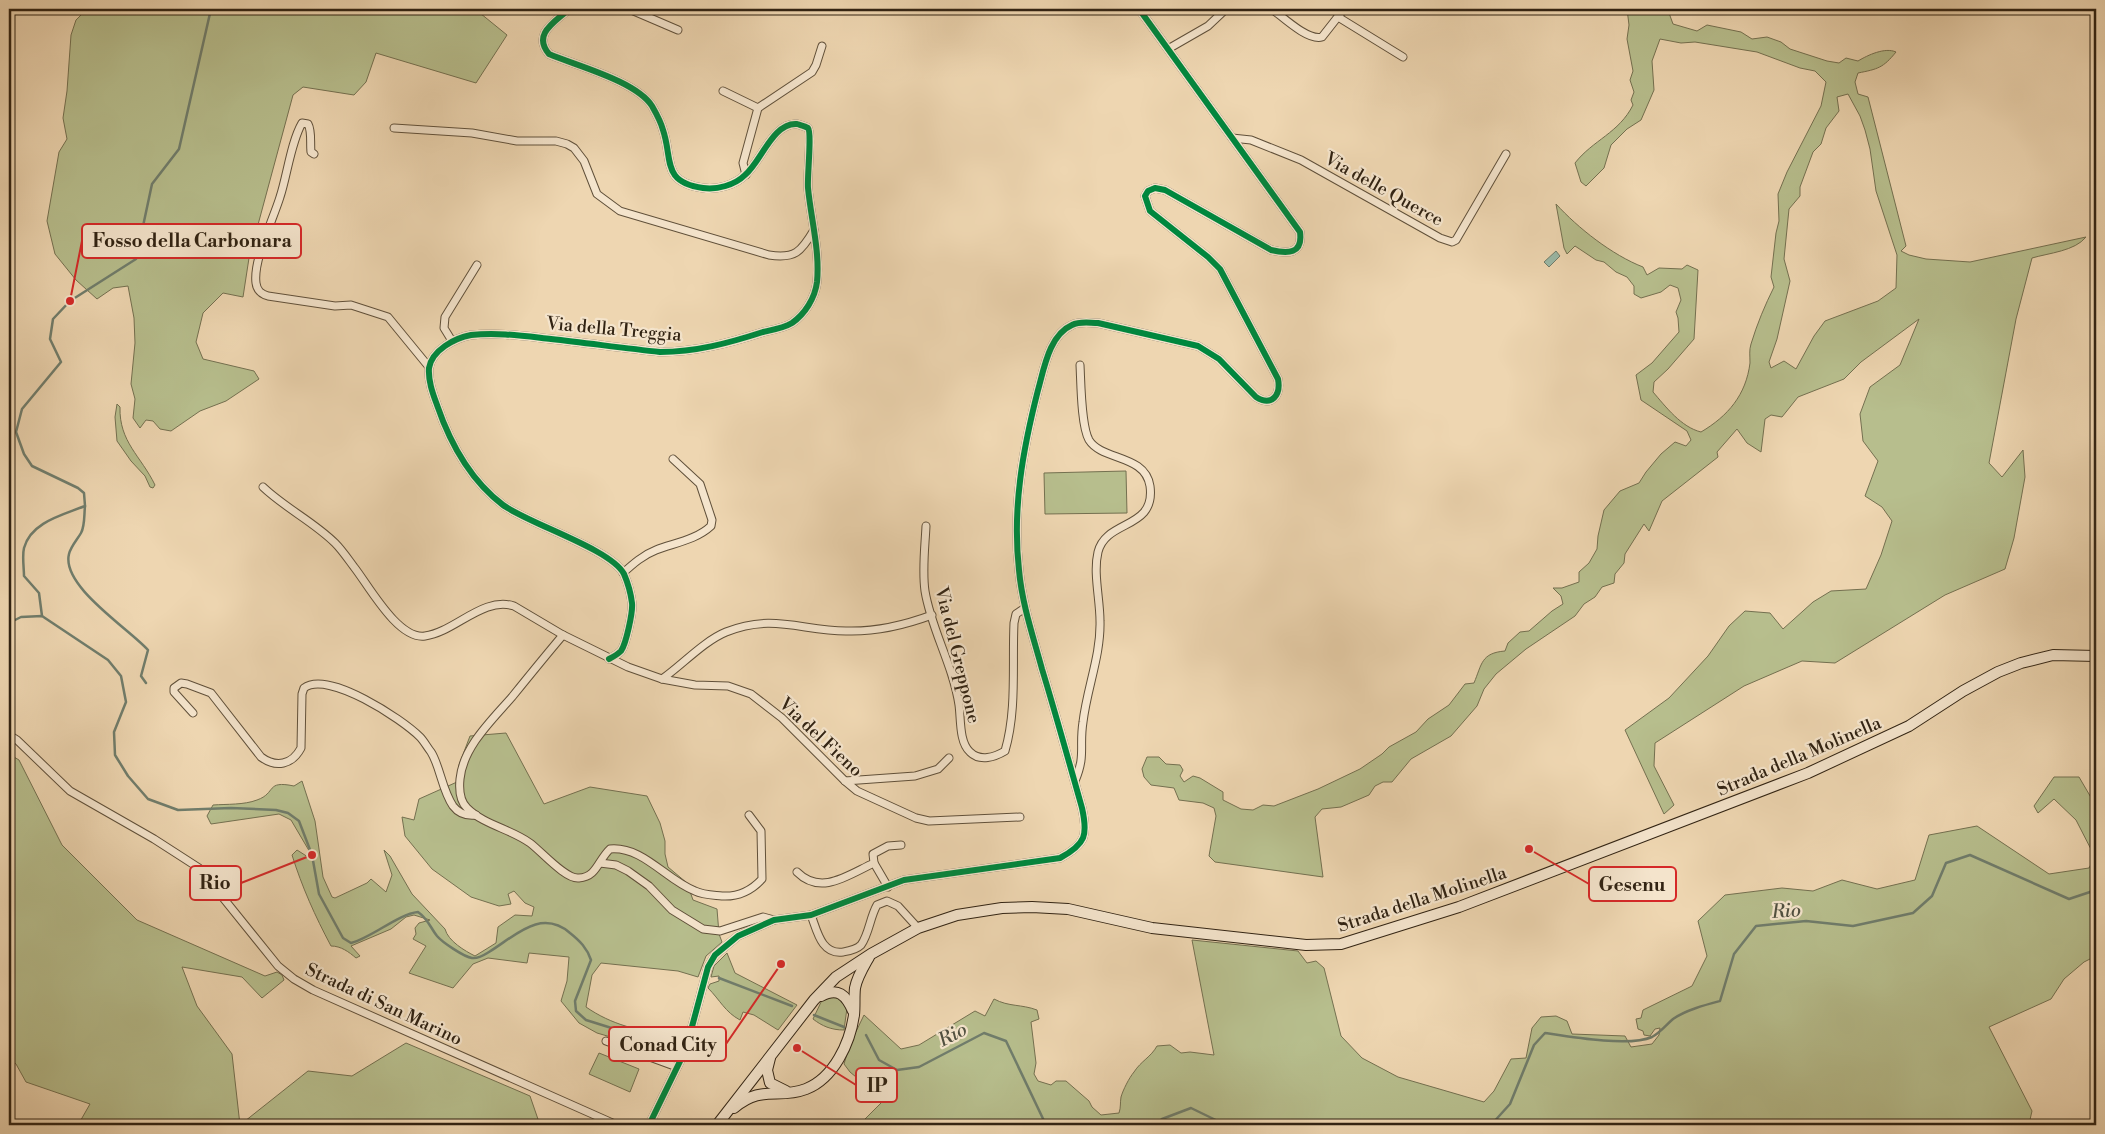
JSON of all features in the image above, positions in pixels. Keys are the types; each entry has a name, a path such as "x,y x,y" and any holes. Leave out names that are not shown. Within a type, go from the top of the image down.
{"main road":[{"name":"Strada della Molinella","path":"719,1123 814,1000 836,977 871,954 918,928 957,915 1002,908 1032,907 1068,909 1152,928 1306,945 1341,944 1459,907 1808,773 1909,726 1963,690 1998,672 2021,663 2053,655 2096,656"},
{"path":"719,1123 741,1102 755,1094 792,1093 808,1088 829,1073 849,1039 854,1014 855,987 871,954"},
{"path":"836,977 845,978 855,987"},
{"path":"814,1000 827,993 841,994 848,999 854,1014"},
{"path":"770,1055 767,1070 770,1082 792,1093"}],"street":[{"name":"Via della Treggia","path":"452,341 470,336 503,334 660,352 684,352 710,348 790,324 803,313 813,298 817,283 817,265 808,187 810,135 808,128 794,124 781,130 746,175 736,182 716,188 690,185 676,178 670,169 664,130 652,106 643,94 549,54 543,46 542,38 546,30 569,9"},
{"path":"628,9 678,30"},
{"path":"648,1125 686,1049 708,968 715,955 738,936 774,920 811,915 904,880 922,876 965,873 1060,858 1081,844 1086,834 1084,815 1025,608 1018,569 1017,509 1020,470 1045,365 1052,346 1063,330 1084,322 1098,323 1198,346 1219,359 1256,397 1263,401 1270,400 1277,396 1280,388 1278,379 1220,269 1208,257 1150,211 1146,204 1145,196 1156,188 1165,190 1271,250 1290,252 1298,248 1301,240 1300,232 1140,9"},
{"path":"1168,49 1208,26 1226,9"},
{"path":"1272,9 1309,36 1318,39 1322,37 1344,9"},
{"path":"1338,17 1404,57"},
{"path":"746,175 742,163 758,108 812,72 822,46"},
{"path":"722,91 758,108"},
{"path":"314,154 311,152 309,143 310,126 305,122 302,123 280,198 263,244 255,280 257,289 261,294 268,296 334,306 351,305 382,313 388,317 429,367"},
{"path":"394,128 472,133 517,141 556,141 567,144 574,148 584,161 597,194 620,211 769,255 779,257 792,255 802,250 814,230"},
{"name":"Via delle Querce","path":"1232,138 1251,140 1301,160 1440,238 1452,242 1456,240 1506,154"},
{"path":"263,487 335,542 394,620 409,633 416,636 434,634 476,613 506,604 514,606 609,659 620,652 625,644 632,604 623,573 611,561 585,546 517,514 502,504 470,473 462,461 437,407 429,381 429,367 436,354 452,341 444,328 445,317 477,265"},
{"path":"1074,781 1082,762 1082,723 1100,640 1098,553 1108,535 1142,516 1148,508 1151,496 1150,484 1141,470 1129,461 1096,447 1090,442 1084,425 1080,365"},
{"path":"623,573 637,560 654,550 692,537 711,526 712,520 700,484 673,459"},
{"name":"Via del Greppone","path":"926,526 925,589 958,702 964,744 971,753 982,758 994,758 1005,751 1012,714 1014,623 1016,614 1025,608"},
{"path":"662,679 715,638 745,626 768,622 796,624 847,632 905,624 932,615"},
{"path":"563,635 476,739 464,764 460,778 460,793 466,807 477,815 530,843 568,875 576,879 589,876 596,870 610,849 617,848 641,857 677,882 696,892 734,897 753,889 762,878 761,831 749,815"},
{"name":"Via del Fieno","path":"609,659 662,679 695,685 728,686 750,694 782,718 857,791 922,819 1020,817"},
{"path":"193,713 174,692 174,688 181,683 211,694 260,757 267,762 282,764 296,756 300,748 302,694 304,688 318,683 346,690 364,698 420,737 433,755 447,795 454,807 461,813 477,815"},
{"name":"Strada di San Marino","path":"9,735 17,740 70,791 154,839 199,868 278,966 294,979 330,998 617,1125"},
{"path":"845,781 915,776 938,769 949,758"},
{"path":"888,887 874,863 873,854 879,849 900,845"},
{"path":"600,863 616,866 628,871 649,886 672,910 703,929 720,931 763,917 774,920"},
{"path":"797,872 809,881 821,884 834,881 874,863"},
{"path":"811,915 820,941 828,949 839,953 851,951 860,945 877,905 887,901 898,906 918,928"},
{"path":"606,1041 677,1067"}],"green space":[{"path":"87,9 475,9 507,35 476,83 376,53 366,82 354,95 303,87 293,95 249,258 243,297 223,293 203,313 196,342 203,359 254,371 259,379 226,401 200,411 171,431 160,429 153,421 146,420 140,428 133,418 135,399 131,384 135,343 134,318 128,286 113,288 97,299 76,280 55,254 47,221 59,152 67,139 63,118 71,35 76,20"},
{"path":"1627,9 1663,9 1669,13 1673,24 1697,31 1707,25 1741,32 1752,39 1767,37 1781,42 1790,49 1827,61 1839,63 1846,58 1858,61 1882,51 1896,52 1880,67 1858,73 1855,82 1858,94 1868,97 1906,246 1901,251 1909,255 1926,259 1970,262 2086,237 2069,248 2032,258 2016,319 1989,463 2002,477 2023,450 2025,477 2014,538 2005,569 1945,595 1835,663 1802,661 1744,686 1655,743 1654,766 1674,805 1664,814 1625,730 1669,698 1708,656 1729,626 1745,611 1770,613 1783,629 1813,602 1831,591 1866,589 1881,555 1892,521 1882,507 1865,496 1878,461 1863,441 1860,414 1870,387 1900,365 1919,319 1861,362 1844,379 1798,397 1782,417 1771,415 1765,419 1761,452 1747,443 1737,429 1717,452 1718,457 1662,501 1649,531 1644,524 1625,554 1624,563 1615,574 1614,583 1602,587 1595,597 1584,604 1575,616 1526,649 1496,674 1484,689 1477,706 1451,736 1411,759 1392,782 1383,782 1375,786 1369,795 1341,807 1322,809 1315,817 1323,877 1215,862 1209,856 1216,816 1214,808 1203,803 1179,800 1174,788 1151,785 1144,777 1142,769 1147,757 1159,757 1166,764 1180,765 1183,770 1180,776 1184,782 1193,776 1200,778 1223,792 1223,800 1241,809 1253,810 1263,805 1274,806 1318,789 1360,769 1389,747 1416,732 1428,719 1449,705 1465,684 1474,683 1481,665 1487,657 1497,652 1505,651 1508,643 1520,632 1529,631 1563,604 1561,596 1553,588 1562,588 1579,582 1579,572 1589,563 1597,549 1604,510 1620,491 1639,483 1661,454 1675,442 1686,446 1691,440 1687,431 1641,400 1636,375 1652,363 1679,332 1676,312 1681,300 1678,288 1670,285 1661,292 1641,298 1634,294 1634,286 1627,277 1616,272 1604,262 1596,260 1575,246 1567,254 1564,248 1556,204 1596,240 1631,262 1643,267 1647,275 1659,268 1682,269 1687,265 1698,270 1694,339 1654,382 1653,392 1669,410 1687,426 1701,432 1727,412 1740,395 1748,374 1753,337 1774,287 1771,277 1779,221 1778,194 1787,172 1821,106 1826,82 1815,71 1800,68 1757,52 1695,42 1681,43 1660,39 1652,61 1654,90 1641,120 1627,129 1611,145 1604,168 1586,186 1581,182 1575,163 1621,123 1633,105 1631,100 1634,92 1630,80 1633,71 1627,39 1629,25","holes":["1848,94 1860,116 1870,149 1876,191 1897,255 1896,288 1878,301 1825,321 1814,336 1796,369 1784,361 1771,368 1769,362 1777,339 1790,281 1784,259 1789,209 1800,196 1800,187 1813,152 1821,144 1826,128 1839,111 1837,97"]},
{"path":"117,404 120,407 123,430 155,485 153,488 150,487 145,476 131,461 117,441 115,417"},
{"path":"1126,471 1127,513 1045,514 1044,473"},
{"path":"506,733 544,804 590,787 647,796 660,823 665,841 668,867 687,883 693,900 717,909 719,934 722,942 706,956 698,977 678,971 601,963 592,975 586,1007 616,1023 670,1035 660,1042 655,1050 597,1033 579,1023 561,1001 567,981 569,957 529,953 527,963 488,958 473,964 453,988 409,973 426,946 413,939 416,934 415,928 419,923 430,920 414,915 406,917 391,929 351,946 360,956 356,958 341,948 331,946 309,901 292,855 297,850 308,857 311,854 291,820 279,814 211,824 207,816 213,805 252,802 263,797 275,786 294,786 302,781 315,821 323,877 332,897 335,898 367,883 371,879 386,892 392,875 384,850 390,856 412,894 445,929 453,941 475,956 496,943 498,927 515,915 532,916 534,907 525,903 514,891 508,894 511,904 499,906 471,897 432,869 405,836 402,817 414,820 419,799 457,782 459,765 470,736"},
{"path":"9,754 19,760 62,845 137,920 265,976 277,972 282,975 284,980 262,998 242,977 182,967 197,1006 232,1054 240,1125 78,1125 90,1104 26,1082 16,1064 9,1058"},
{"path":"2054,777 2079,777 2096,806 2096,956 2084,962 2064,979 2051,999 1989,1027 2032,1111 2029,1124 2013,1122 2008,1125 859,1125 883,1101 886,1102 850,1072 844,1064 850,1044 864,1015 901,1049 919,1045 975,1011 985,1016 994,999 1037,1010 1039,1019 1031,1022 1036,1063 1034,1074 1038,1081 1051,1085 1056,1081 1066,1081 1089,1101 1092,1107 1101,1115 1119,1113 1121,1097 1128,1081 1157,1046 1170,1045 1181,1053 1190,1052 1214,1055 1192,940 1298,951 1307,963 1316,961 1324,968 1341,1036 1362,1058 1398,1077 1484,1102 1494,1091 1511,1059 1526,1058 1532,1028 1541,1017 1556,1016 1567,1021 1572,1034 1625,1036 1631,1047 1652,1044 1659,1035 1660,1028 1655,1029 1650,1036 1644,1035 1643,1031 1638,1029 1636,1019 1641,1018 1643,1010 1692,986 1707,956 1698,921 1725,895 1782,888 1813,891 1842,880 1877,889 1915,880 1929,835 1977,826 2049,874 2089,868 2095,857 2076,820 2054,799 2038,813 2034,806"},
{"path":"727,953 735,973 797,1005 778,1030 754,1015 743,1012 740,1020 735,1017 726,1010 708,988 710,984 719,981 719,976 711,977 714,966"},
{"path":"830,995 843,999 847,1008 844,1030 827,1027 813,1019 822,1000"},
{"path":"406,1043 530,1096 540,1125 240,1125 308,1071 352,1076"},
{"path":"599,1053 639,1069 630,1092 589,1074"}],"shaded area":[{"path":"1556,251 1560,256 1549,267 1544,262"}],"waterway":[{"path":"42,616 39,593 24,576 24,548 33,532 41,526 58,516 85,506 84,493 78,488 32,466 24,454 16,432 22,409 61,362 50,339 53,319 70,301 136,259 152,184 179,149 211,9"},
{"path":"85,506 83,527 70,551 69,566 85,593 148,650 141,676 146,683"},
{"name":"Rio","path":"9,623 21,617 42,616 108,660 121,676 126,702 114,732 115,755 128,776 148,799 178,810 231,808 276,810 288,813 299,821 312,855 319,894 343,938 351,943 402,917 418,912 443,942 464,955 475,958 528,927 549,923 559,926 580,942 591,960 575,1001 576,1011 586,1020 653,1041"},
{"name":"Rio","path":"1491,1125 1510,1104 1534,1045 1545,1033 1584,1039 1615,1041 1642,1040 1652,1037 1678,1016 1720,1001 1734,954 1756,926 1806,921 1853,926 1913,913 1932,896 1946,863 1970,855 2069,899 2096,890"},
{"name":"Rio","path":"719,978 792,1006"},
{"name":"Rio","path":"814,1015 844,1027"},
{"name":"Rio","path":"866,1035 879,1060 897,1070 919,1067 984,1033 1006,1041 1046,1125"},
{"name":"Rio","path":"1155,1125 1162,1119 1191,1108 1226,1125"}],"cycle path":[{"path":"569,9 547,29 544,34 544,47 549,54 605,75 633,89 644,97 652,106 660,121 671,168 680,180 703,188 731,184 741,179 751,169 781,129 789,125 797,124 804,126 808,128 810,138 808,188 815,235 818,270 817,282 809,305 789,325 725,343 673,352 501,334 471,335 451,342 439,350 431,362 429,368 430,383 448,433 462,460 491,495 515,512 603,555 624,574 632,603 630,620 621,651 609,659"},
{"path":"649,1125 686,1049 708,967 715,955 738,936 774,920 811,915 904,880 1060,858 1075,848 1083,838 1085,825 1082,808 1028,620 1020,583 1017,547 1020,479 1033,412 1049,353 1058,336 1072,325 1085,322 1098,323 1198,346 1219,359 1256,397 1262,400 1271,400 1277,394 1278,379 1220,269 1208,257 1150,211 1145,196 1148,191 1155,188 1165,190 1271,250 1293,251 1299,245 1300,239 1300,232 1139,9"}],"place":[{"name":"Fosso della Carbonara","path":"70,301"},
{"name":"Gesenu","path":"1529,849"},
{"name":"Rio","path":"312,855"},
{"name":"Conad City","path":"781,964"},
{"name":"IP","path":"797,1048"}]}
